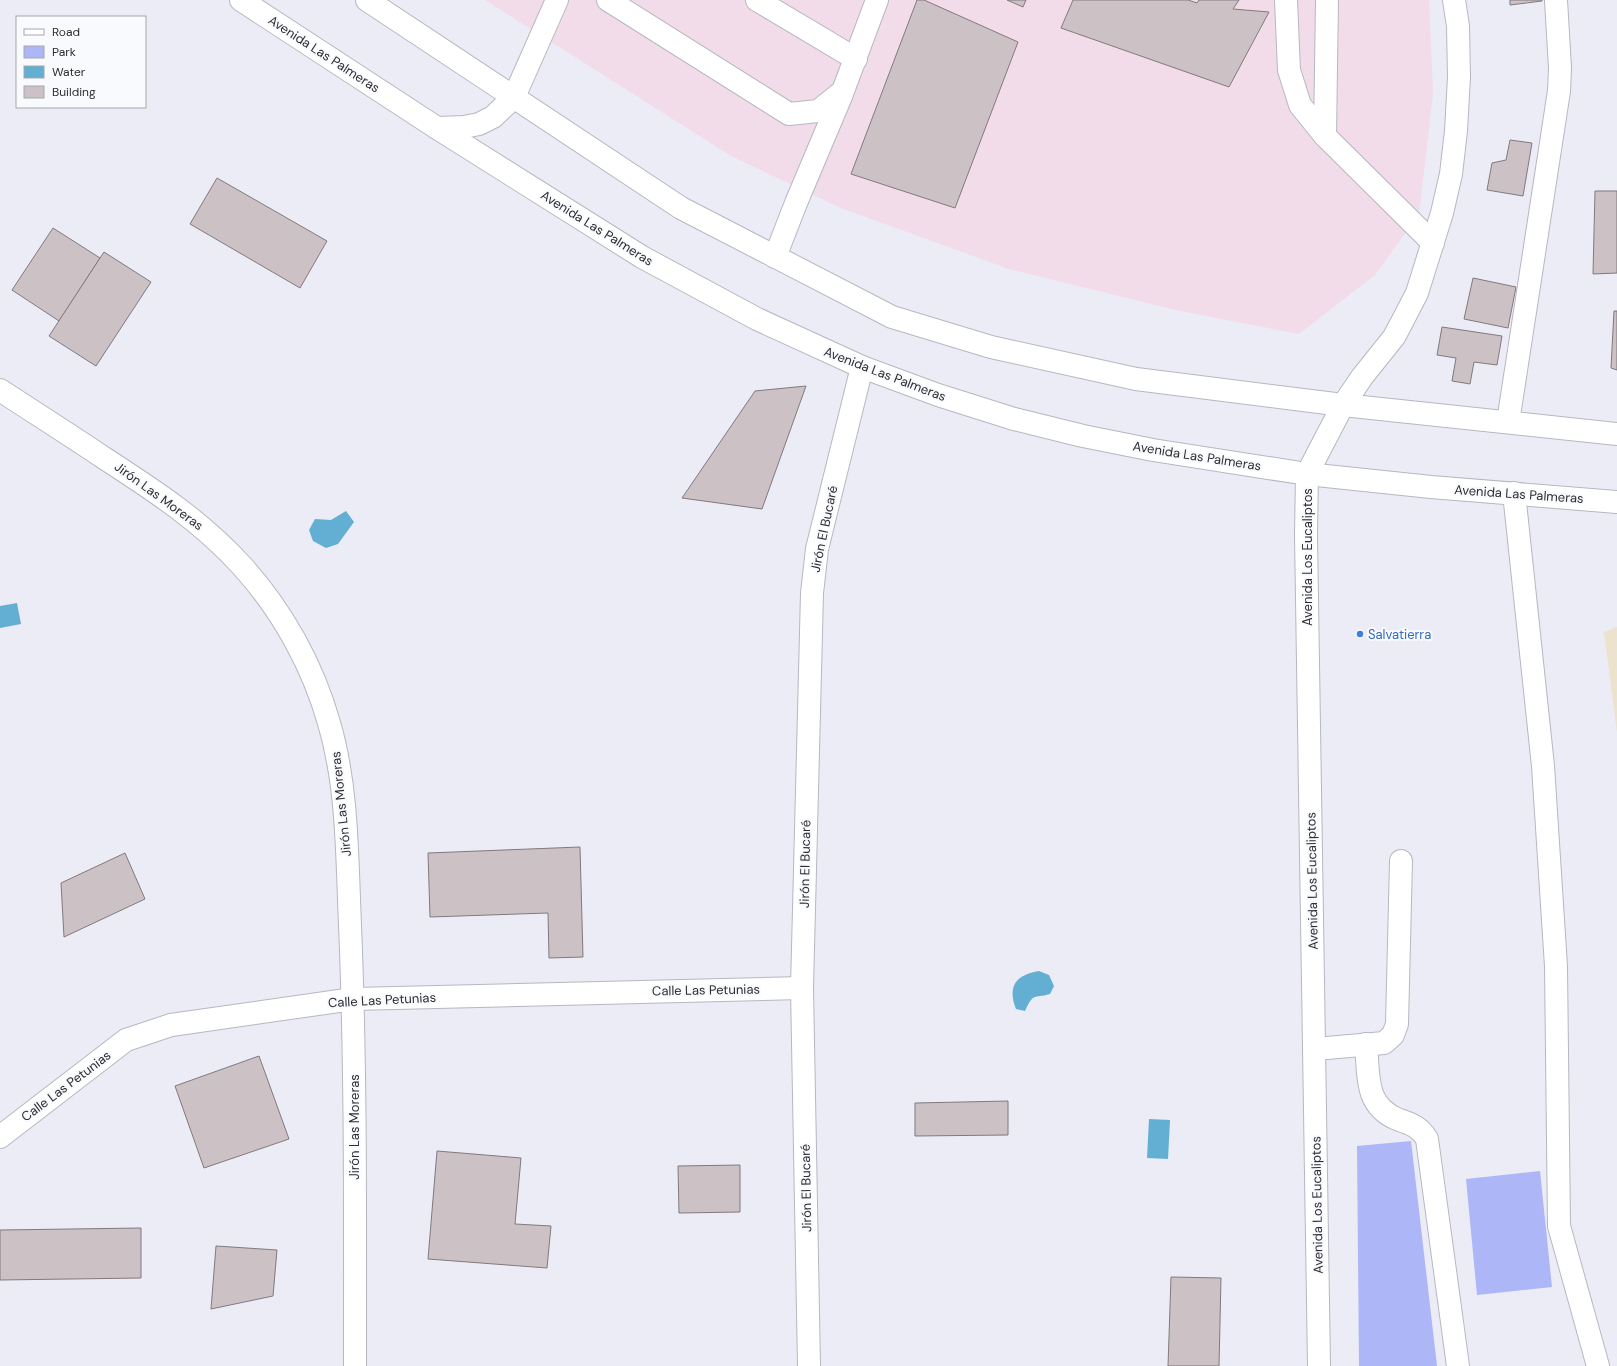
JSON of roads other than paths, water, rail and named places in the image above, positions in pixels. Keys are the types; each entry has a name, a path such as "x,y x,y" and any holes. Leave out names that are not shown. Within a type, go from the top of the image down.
{"street":[{"name":"Avenida Las Palmeras","path":"241,0 437,128 642,257 757,320 862,367 938,395 1014,419 1083,436 1153,450 1307,474 1431,487 1617,502"},
{"path":"367,0 681,208 892,317 991,347 1136,379 1343,405 1617,434"},
{"path":"437,128 464,127 479,124 493,117 514,97 557,0"},
{"path":"608,0 789,114 818,111 843,91"},
{"path":"757,0 856,59"},
{"path":"775,257 856,59 877,0"},
{"path":"1286,0 1289,70 1300,105 1324,136 1433,243"},
{"path":"1324,136 1327,0"},
{"name":"Avenida Los Eucaliptos","path":"1319,1366 1306,559 1307,474 1343,405 1362,377 1394,337 1417,292 1433,243 1451,174 1456,131 1459,77 1458,26 1454,0"},
{"path":"1508,422 1560,91 1556,0"},
{"name":"Jirón El Bucaré","path":"809,1366 802,988 812,593 817,548 862,367"},
{"name":"Jirón Las Moreras","path":"1,392 146,485 181,509 214,537 244,568 268,599 298,646 318,688 330,723 338,758 346,831 353,999 356,1366"},
{"path":"1514,493 1544,774 1556,966 1559,1226 1598,1366"},
{"path":"1315,1049 1384,1043 1393,1035 1397,1024 1401,862"},
{"name":"Calle Las Petunias","path":"0,1137 126,1040 171,1025 353,999 802,988"},
{"path":"1366,1044 1371,1094 1377,1106 1387,1114 1412,1124 1421,1130 1427,1139 1458,1366"}],"water":[{"path":"346,511 354,522 338,544 326,548 313,541 309,530 315,519 331,520"},
{"path":"17,603 21,624 0,628 0,606"},
{"path":"1039,971 1049,975 1054,986 1050,994 1034,997 1030,1001 1025,1011 1016,1009 1013,1001 1013,988 1016,983 1024,975"},
{"path":"1149,1119 1170,1120 1168,1159 1147,1158"}],"place":[{"name":"Salvatierra","path":"1360,634"}]}
